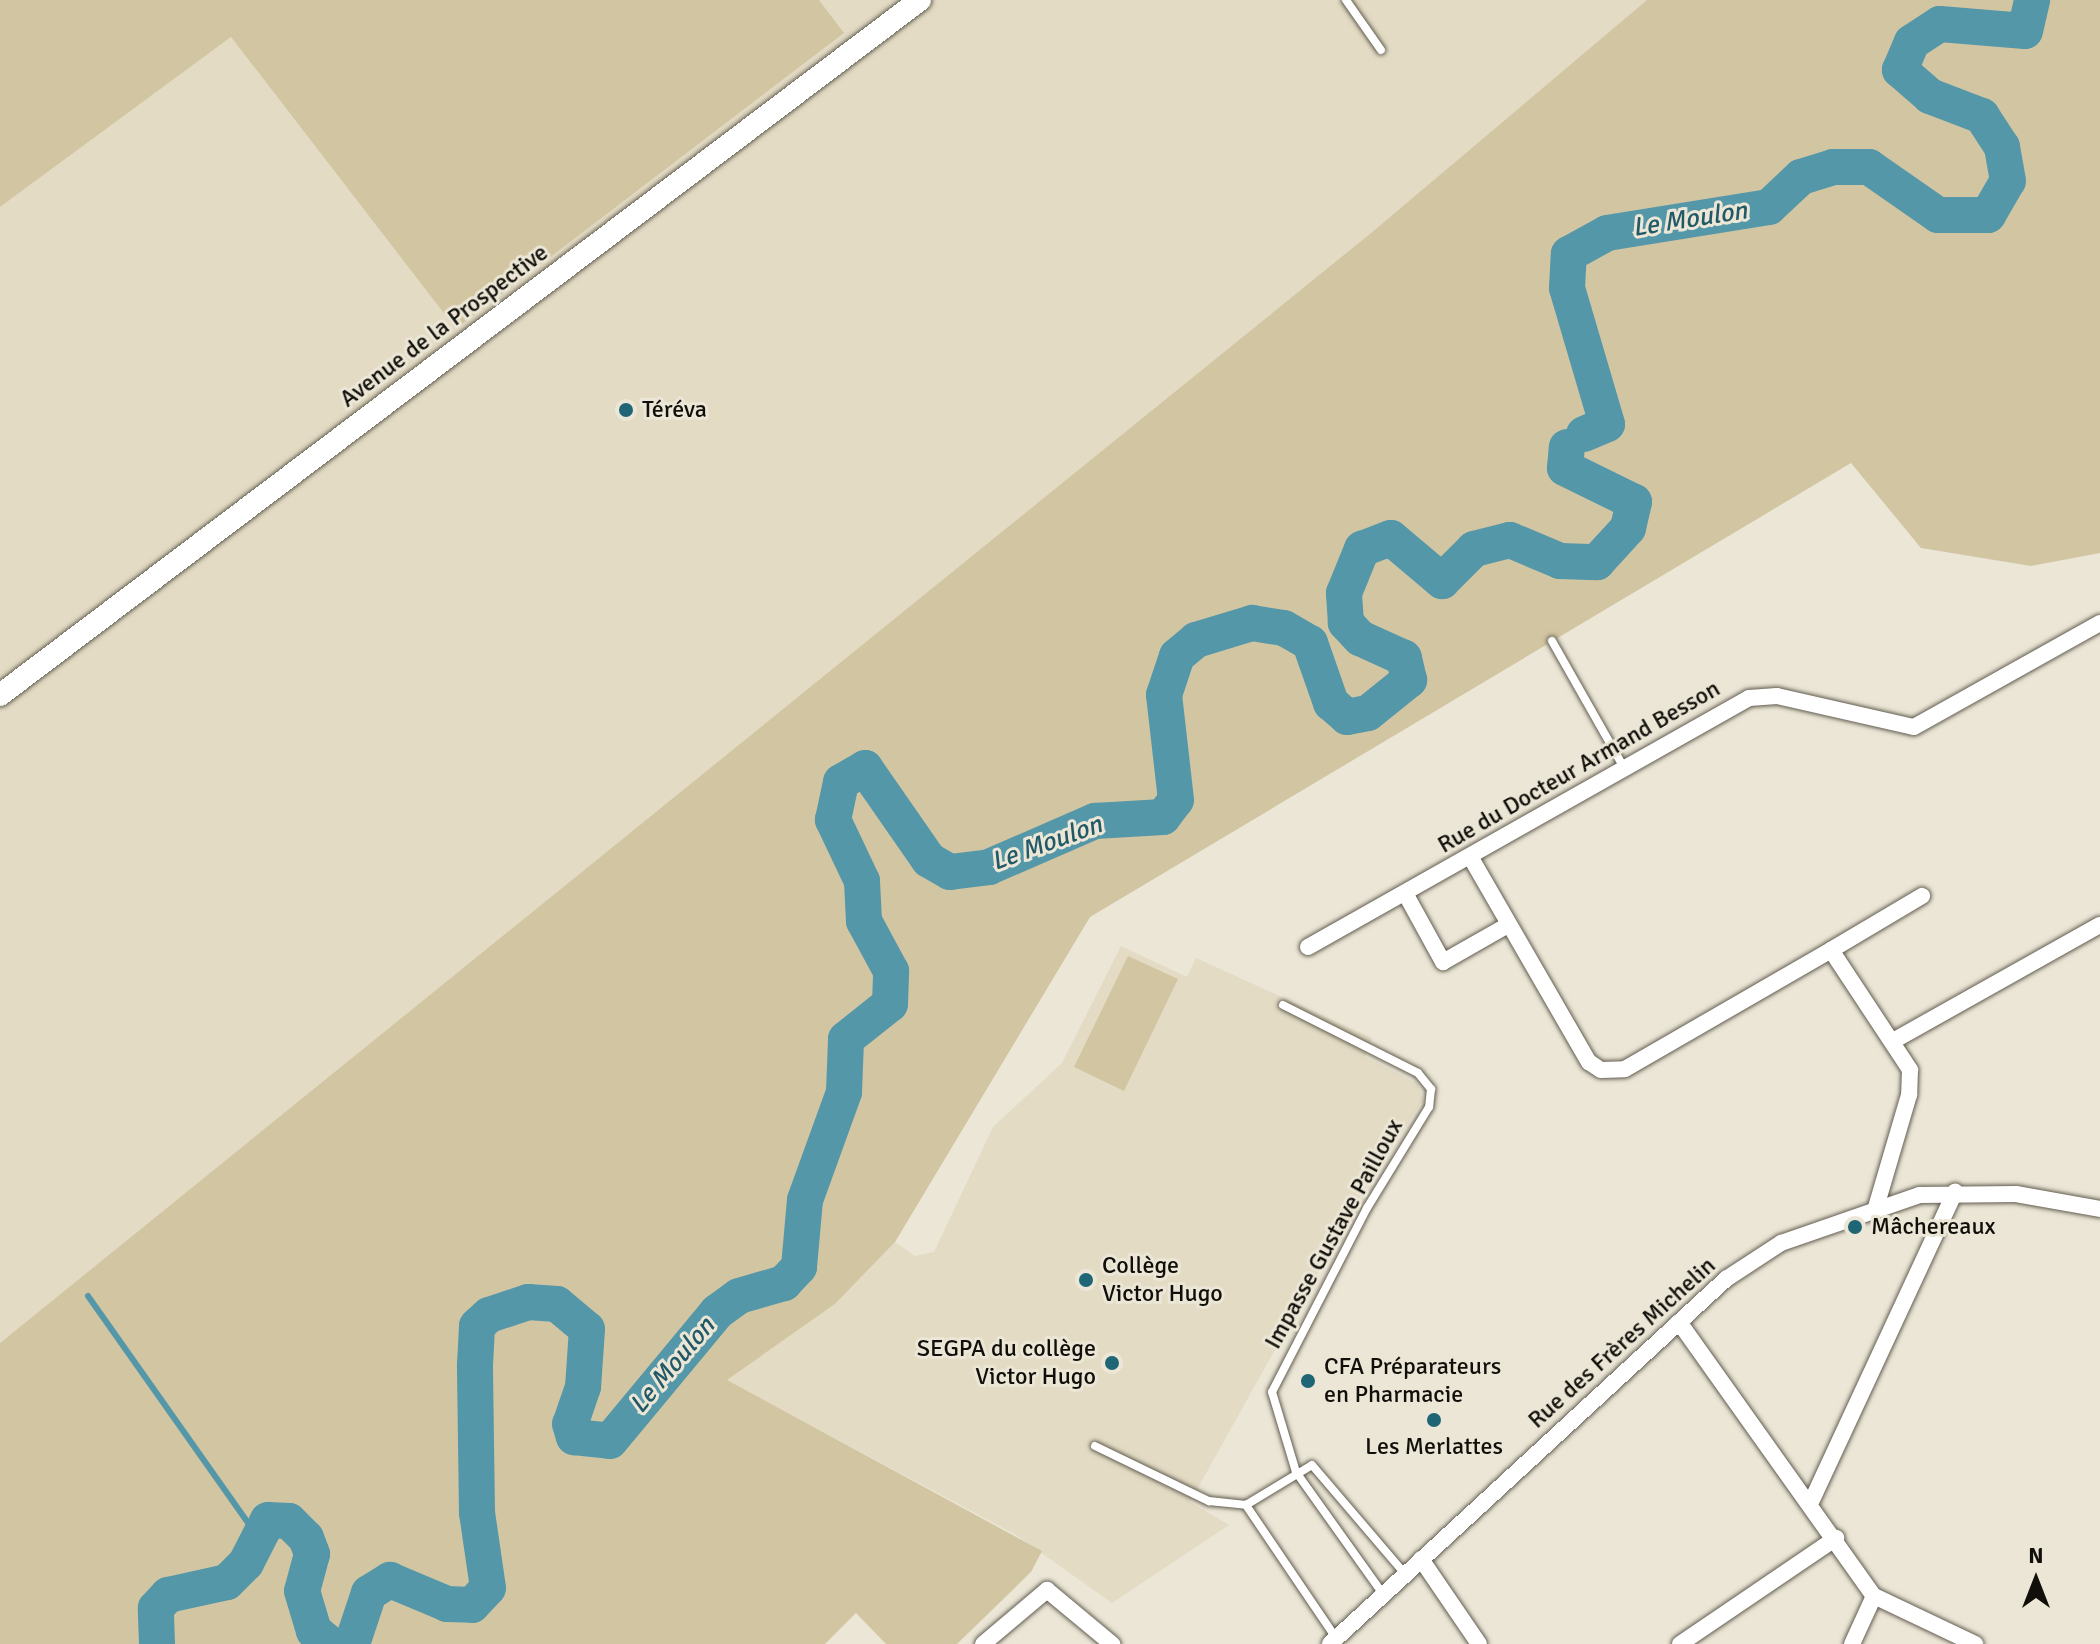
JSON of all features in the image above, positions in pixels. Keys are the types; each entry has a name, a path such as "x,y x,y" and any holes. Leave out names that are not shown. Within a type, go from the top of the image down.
{"main road":[{"name":"Avenue de la Prospective","path":"0,695 920,0"}],"street":[{"name":"Rue du Docteur Armand Besson","path":"1308,947 1471,858 1623,766 1757,696 1914,727 2100,623"},
{"path":"1471,858 1506,926 1589,1062 1614,1072 1922,896"},
{"path":"1405,893 1443,962 1506,926"},
{"path":"1893,1041 2100,925"},
{"path":"1831,950 1893,1041 1911,1082 1876,1207"},
{"path":"1812,1500 1955,1192"},
{"name":"Rue des Frères Michelin","path":"1333,1641 1726,1279 1781,1243 1876,1207 1955,1192 2051,1197 2100,1209"},
{"path":"1679,1322 1812,1500 1874,1596 1975,1644"},
{"path":"1680,1644 1836,1538"},
{"path":"1421,1559 1479,1644"},
{"path":"983,1644 1047,1590 1112,1644"},
{"path":"1852,1644 1874,1596"}],"lane":[{"path":"1346,0 1381,50"},
{"path":"1552,641 1623,766"},
{"name":"Impasse Gustave Pailloux","path":"1283,1005 1426,1080 1429,1107 1367,1208 1272,1392 1296,1472"},
{"path":"1095,1446 1209,1501 1246,1505 1296,1472 1319,1468 1405,1574"},
{"path":"1296,1472 1383,1594"},
{"path":"1246,1505 1333,1641"}],"shaded area":[{"path":"0,0 819,0 844,33 456,329 231,37 0,207"},
{"path":"819,0 1647,0 1371,233 0,1343 0,207 231,37 456,329 843,33"},
{"path":"1647,0 2100,0 2100,553 2031,566 1921,548 1851,463 1090,917 895,1242 835,1304 727,1380 1042,1551 1031,1572 957,1644 886,1644 856,1613 825,1644 0,1644 0,1343 1371,233"},
{"name":"Collège Victor Hugo","path":"1121,946 1187,977 1196,958 1372,1038 1365,1057 1418,1084 1423,1100 1368,1183 1190,1502 1229,1525 1112,1603 1016,1535 726,1380 835,1304 895,1242 915,1256 934,1252 993,1127 1062,1063"},
{"path":"1128,956 1178,979 1124,1091 1074,1067"}],"waterway":[{"name":"Le Moulon","path":"1584,434 1607,424 1567,288 1569,254 1607,233 1769,207 1801,177 1833,167 1869,167 1938,215 1988,215 2008,181 2002,147 1982,116 1930,96 1900,70 1912,42 1940,24 2025,31 2032,0"},
{"name":"Le Moulon","path":"352,1644 369,1593 390,1580 447,1604 472,1605 488,1588 477,1513 475,1365 477,1326 489,1315 528,1302 557,1304 587,1329 583,1387 570,1424 574,1437 610,1441 717,1312 739,1296 784,1283 799,1267 805,1200 844,1092 846,1039 890,1004 891,971 864,921 862,881 833,820 841,782 865,768 929,860 950,872 989,867 1095,821 1163,817 1176,800 1164,695 1177,656 1196,640 1252,623 1284,628 1310,643 1331,703 1347,717 1368,713 1409,680 1404,658 1360,638 1346,623 1344,593 1362,549 1391,538 1442,581 1474,549 1510,540 1560,561 1597,562 1628,528 1634,502 1565,468 1567,447"},
{"path":"88,1296 256,1534"},
{"name":"Le Moulon","path":"157,1644 156,1608 168,1595 227,1582 246,1563 268,1520 289,1521 306,1538 312,1554 302,1591 314,1631 330,1644"}],"place":[{"name":"Téréva","path":"626,410"},
{"name":"Mâchereaux","path":"1855,1227"},
{"name":"Collège Victor Hugo","path":"1086,1280"},
{"name":"SEGPA du collège Victor Hugo","path":"1112,1363"},
{"name":"CFA Préparateurs en Pharmacie","path":"1308,1381"},
{"name":"Les Merlattes","path":"1434,1420"}]}
